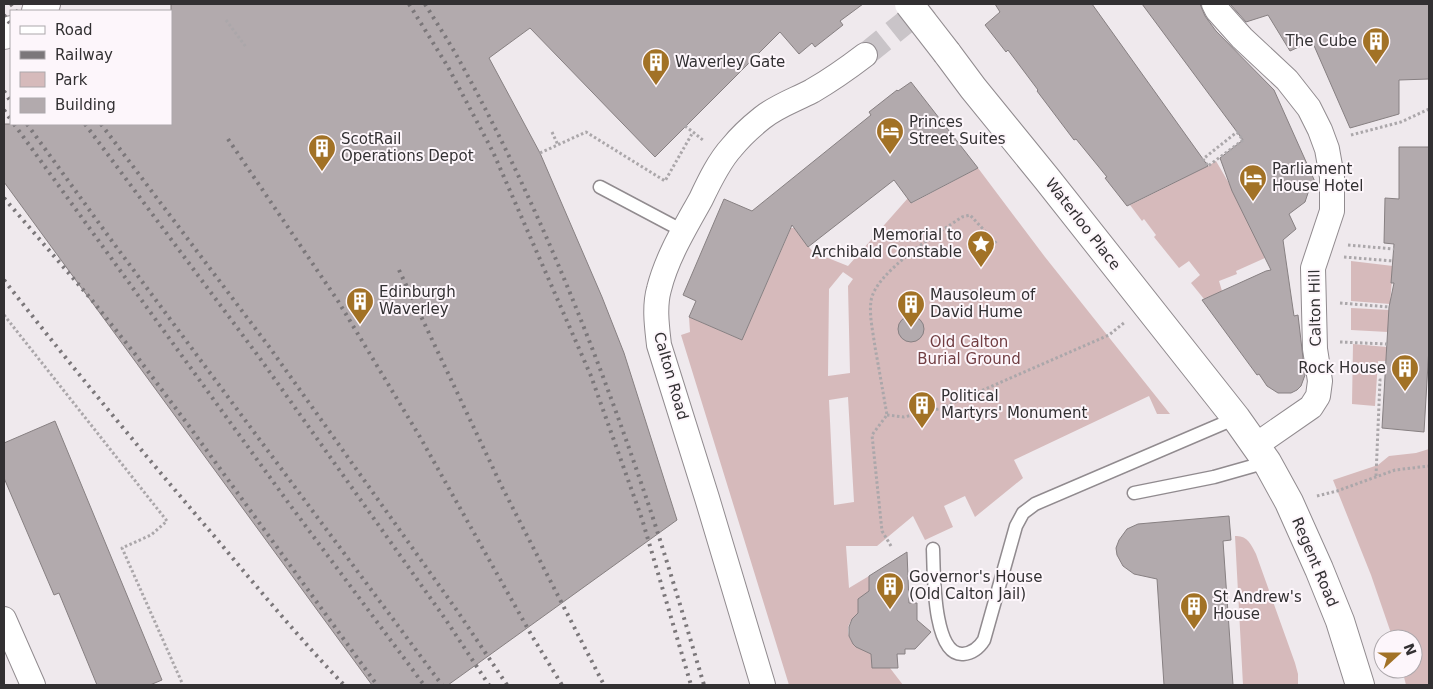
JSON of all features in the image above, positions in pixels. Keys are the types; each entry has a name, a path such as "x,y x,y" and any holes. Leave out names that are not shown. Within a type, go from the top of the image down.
{"main road":[{"name":"Waterloo Place","path":"909,4 973,88 1236,418 1261,454"},
{"name":"Regent Road","path":"1261,454 1289,502 1319,569 1340,621 1355,684"}],"street":[{"name":"Calton Hill","path":"1214,4 1242,38 1287,80 1305,103 1320,130 1327,149 1332,177 1332,211 1313,268 1316,349 1320,381 1318,396 1311,407 1261,454"},
{"name":"Calton Road","path":"763,685 708,498 659,345 656,327 656,308 659,289 670,258 683,231 732,147 762,118 839,75 865,55"},
{"path":"4,619 33,685"}],"lane":[{"path":"600,187 683,231"},
{"path":"933,549 936,605 940,630 950,648 959,654 968,653 978,648 984,640 1016,526 1022,512 1035,504 1236,418"},
{"path":"1134,493 1214,478 1261,454"}],"path":[{"path":"226,20 246,47"},
{"path":"1348,135 1401,122 1429,109"},
{"path":"685,126 692,132"},
{"path":"552,132 558,145"},
{"path":"540,153 586,132 666,181 685,146"},
{"path":"1237,132 1243,140 1208,166 1203,159 1237,132"},
{"path":"891,546 882,531 872,435 887,414 871,320 870,302 873,293 881,280 898,264 962,217 970,215 997,244"},
{"path":"1352,245 1394,249"},
{"path":"1351,257 1393,261"},
{"path":"1344,304 1390,307"},
{"path":"4,314 167,521 151,535 122,548 182,685"},
{"path":"887,414 904,417 942,408 1109,335"},
{"path":"1344,342 1387,344"},
{"path":"1376,476 1380,380 1384,380"},
{"path":"1337,491 1395,470 1429,466"}],"green space":[{"path":"1216,161 1230,185 1265,258 1236,271 1237,274 1219,281 1222,291 1204,299 1191,283 1200,275 1189,261 1179,268 1154,237 1156,235 1144,219 1142,221 1130,205"},
{"name":"Old Calton Burial Ground","path":"978,168 1045,257 1170,414 1157,414 1149,396 1014,460 1023,478 975,517 965,496 944,506 953,527 925,540 913,516 877,546 846,546 849,588 869,576 870,591 868,602 849,624 849,636 855,645 871,650 872,667 890,668 903,685 789,685 681,335 690,332 689,317 742,340 791,228 794,228 813,252 848,266 908,198 912,203","holes":["843,272 853,279 848,286 850,373 828,376 829,289","848,397 854,502 834,505 829,400"]},
{"path":"1351,261 1393,266 1390,304 1351,301"},
{"path":"1351,308 1390,310 1388,332 1351,330"},
{"path":"1353,344 1387,347 1386,361 1378,361 1375,406 1352,404"},
{"path":"1429,449 1429,685 1406,685 1404,679 1423,679 1423,629 1390,629 1371,575 1333,480 1378,465 1389,456 1416,453"},
{"path":"1235,536 1246,539 1256,554 1295,663 1298,685 1243,685"}],"building":[{"name":"Edinburgh Waverley","path":"171,4 863,4 840,21 843,25 815,47 812,43 799,54 780,32 655,157 530,28 489,58 540,153 602,297 624,353 677,520 448,685 372,685 4,182 4,124 172,125"},
{"path":"995,4 1092,4 1208,166 1127,206 1105,178 1107,177 1076,139 1074,140 1008,50 1006,52 985,25 1000,12"},
{"path":"1142,4 1200,4 1205,16 1216,31 1274,90 1316,184 1310,187 1305,202 1289,214 1296,229 1283,240 1294,316 1298,315 1305,375 1301,386 1291,393 1278,393 1267,386 1202,300 1271,270 1232,191 1220,158 1243,140"},
{"name":"The Cube","path":"1230,4 1429,4 1429,79 1399,80 1399,114 1350,128 1312,41 1290,51 1268,15 1246,22"},
{"path":"911,82 978,168 911,203 894,180 808,247 792,225 742,340 689,317 696,301 683,295 724,199 752,211 871,115 869,112 897,90"},
{"path":"1399,147 1429,147 1429,347 1424,432 1382,428 1389,307 1394,283 1391,283 1394,244 1384,243 1385,198 1399,199"},
{"name":"Mausoleum of David Hume","path":"911,316 920,320 924,329 920,338 911,342 902,338 898,329 902,320"},
{"path":"55,421 162,680 150,685 97,685 59,593 54,595 4,478 4,443"},
{"name":"St Andrew's House","path":"1229,516 1231,540 1223,541 1233,685 1164,685 1157,579 1134,574 1123,566 1117,555 1116,548 1119,540 1127,529 1138,524"},
{"name":"Governor's House (Old Calton Jail)","path":"907,552 909,603 917,603 917,620 931,632 915,649 905,649 905,654 897,654 898,668 872,668 871,654 853,644 849,636 849,627 852,619 858,613 858,599 869,591 869,576"}],"tunnel":[{"path":"865,55 928,4"}],"railway":[{"path":"11,4 15,10"},
{"path":"409,4 448,67 493,152 591,376 642,519 691,685"},
{"path":"425,4 454,51 487,112 541,224 565,281 610,396 651,512 704,685"},
{"path":"4,15 10,24"},
{"path":"4,91 10,100"},
{"path":"4,110 10,119"},
{"path":"15,125 290,505 424,685"},
{"path":"28,125 442,685"},
{"path":"86,125 259,357 446,620 489,685"},
{"path":"102,125 270,348 458,612 507,685"},
{"path":"228,139 338,301 420,437 532,636 562,685"},
{"path":"4,198 91,299 135,354 377,685"},
{"path":"399,270 502,487 604,685"},
{"path":"4,280 161,474 278,612 344,685"}],"place":[{"name":"The Cube","path":"1376,65"},
{"name":"Waverley Gate","path":"656,86"},
{"name":"Princes Street Suites","path":"890,155"},
{"name":"ScotRail Operations Depot","path":"322,172"},
{"name":"Parliament House Hotel","path":"1253,202"},
{"name":"Memorial to Archibald Constable","path":"981,268"},
{"name":"Edinburgh Waverley","path":"360,325"},
{"name":"Mausoleum of David Hume","path":"911,328"},
{"name":"Rock House","path":"1405,392"},
{"name":"Political Martyrs' Monument","path":"922,429"},
{"name":"Governor's House (Old Calton Jail)","path":"890,610"},
{"name":"St Andrew's House","path":"1194,630"}]}
